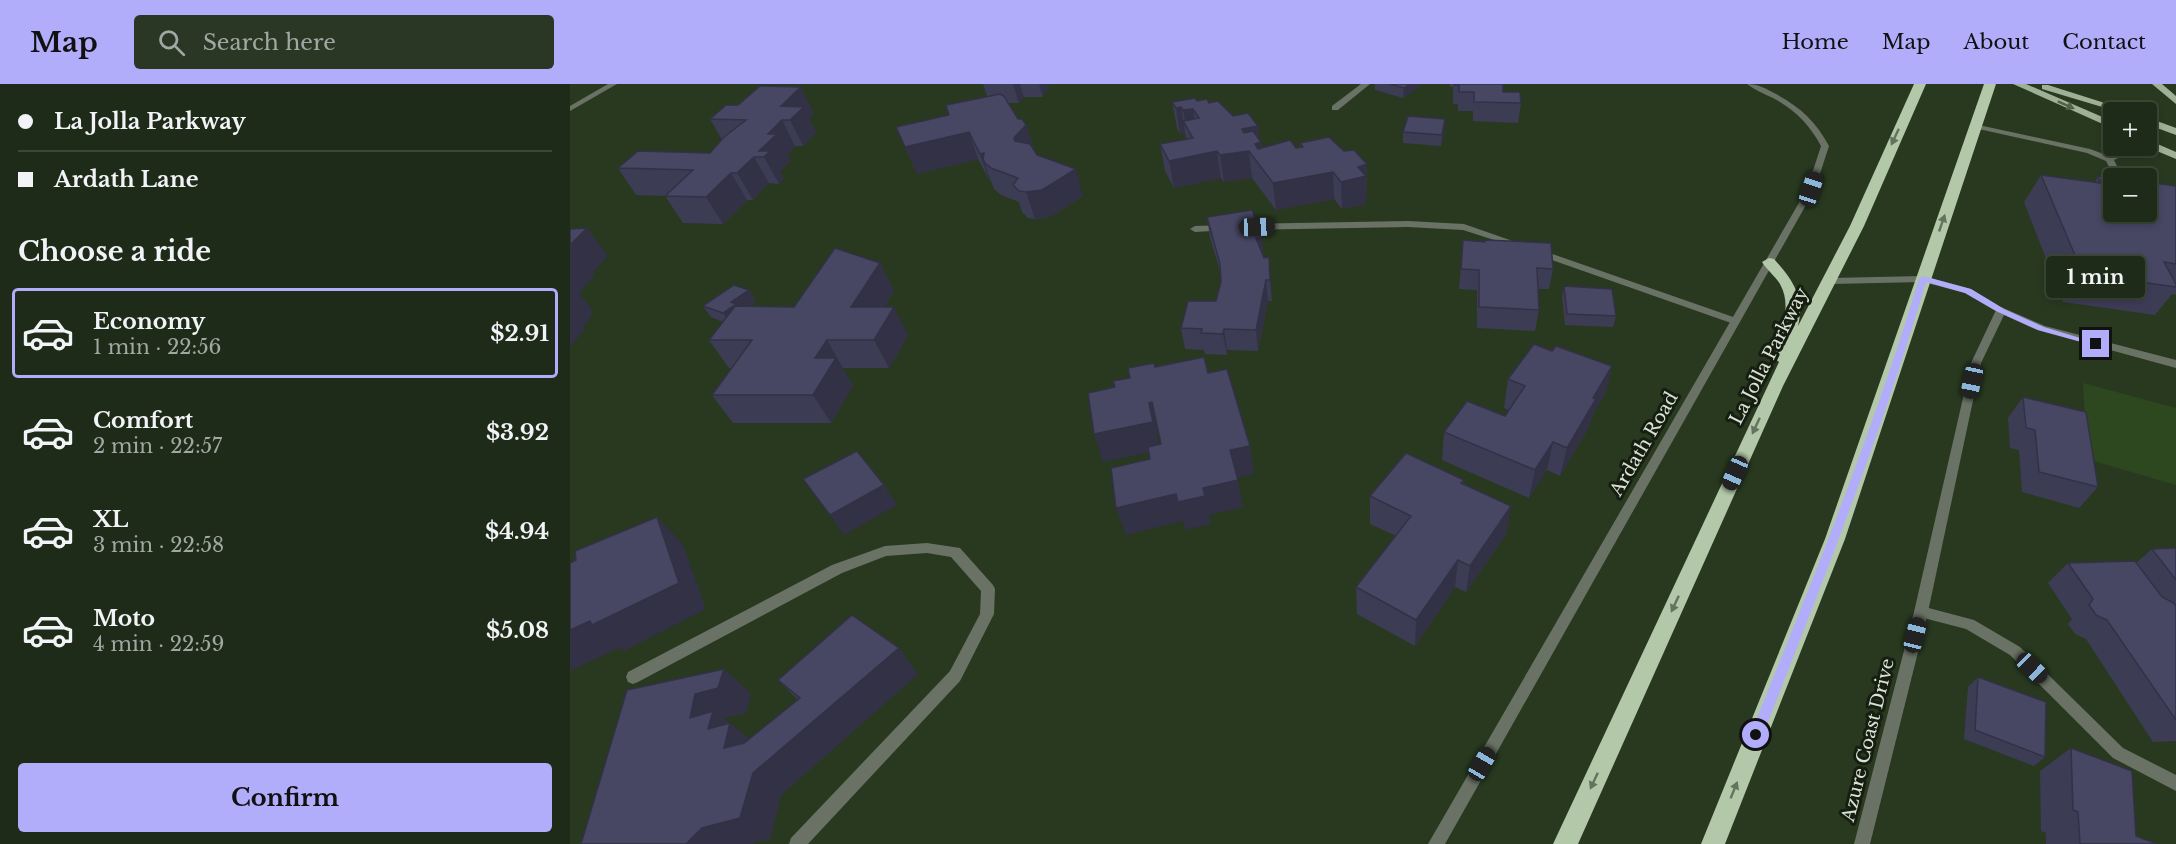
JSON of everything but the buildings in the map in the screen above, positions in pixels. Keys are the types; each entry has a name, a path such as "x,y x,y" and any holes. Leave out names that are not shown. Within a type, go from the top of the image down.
{"highway":[{"name":"La Jolla Parkway","path":"1565,844 1775,386 1830,280 1920,84"},
{"path":"1713,844 1835,539 1990,84"},
{"path":"1769,262 1786,279 1795,303 1775,386"}],"main road":[{"path":"2018,84 2103,121"},
{"path":"2032,84 2103,105"},
{"path":"2157,84 2176,101"},
{"path":"2157,124 2176,132"},
{"path":"2157,148 2176,156"}],"street":[{"path":"570,109 613,84"},
{"path":"1335,108 1366,84"},
{"name":"Ardath Road","path":"1436,844 1811,189 1825,146 1815,126 1794,106 1751,84"},
{"path":"1977,126 2090,151 2109,159 2114,168"},
{"path":"2109,159 2116,156"},
{"path":"1195,229 1397,224 1464,227 1735,321"},
{"path":"1830,280 1923,279 1968,291 2001,310 2041,328 2176,364"},
{"name":"Azure Coast Drive","path":"1862,844 1921,612 1976,363 2001,310"},
{"path":"633,677 837,569 885,551 927,548 955,552 988,589 987,614 956,676 797,844"},
{"path":"1921,612 1970,624 2015,651 2118,753 2176,783"}],"green space":[{"path":"2083,383 2176,408 2176,485 2087,459"}],"route":[{"path":"1756,735 1835,539 1906,335 1923,279 1968,291 2001,310 2041,328 2096,344"}]}
